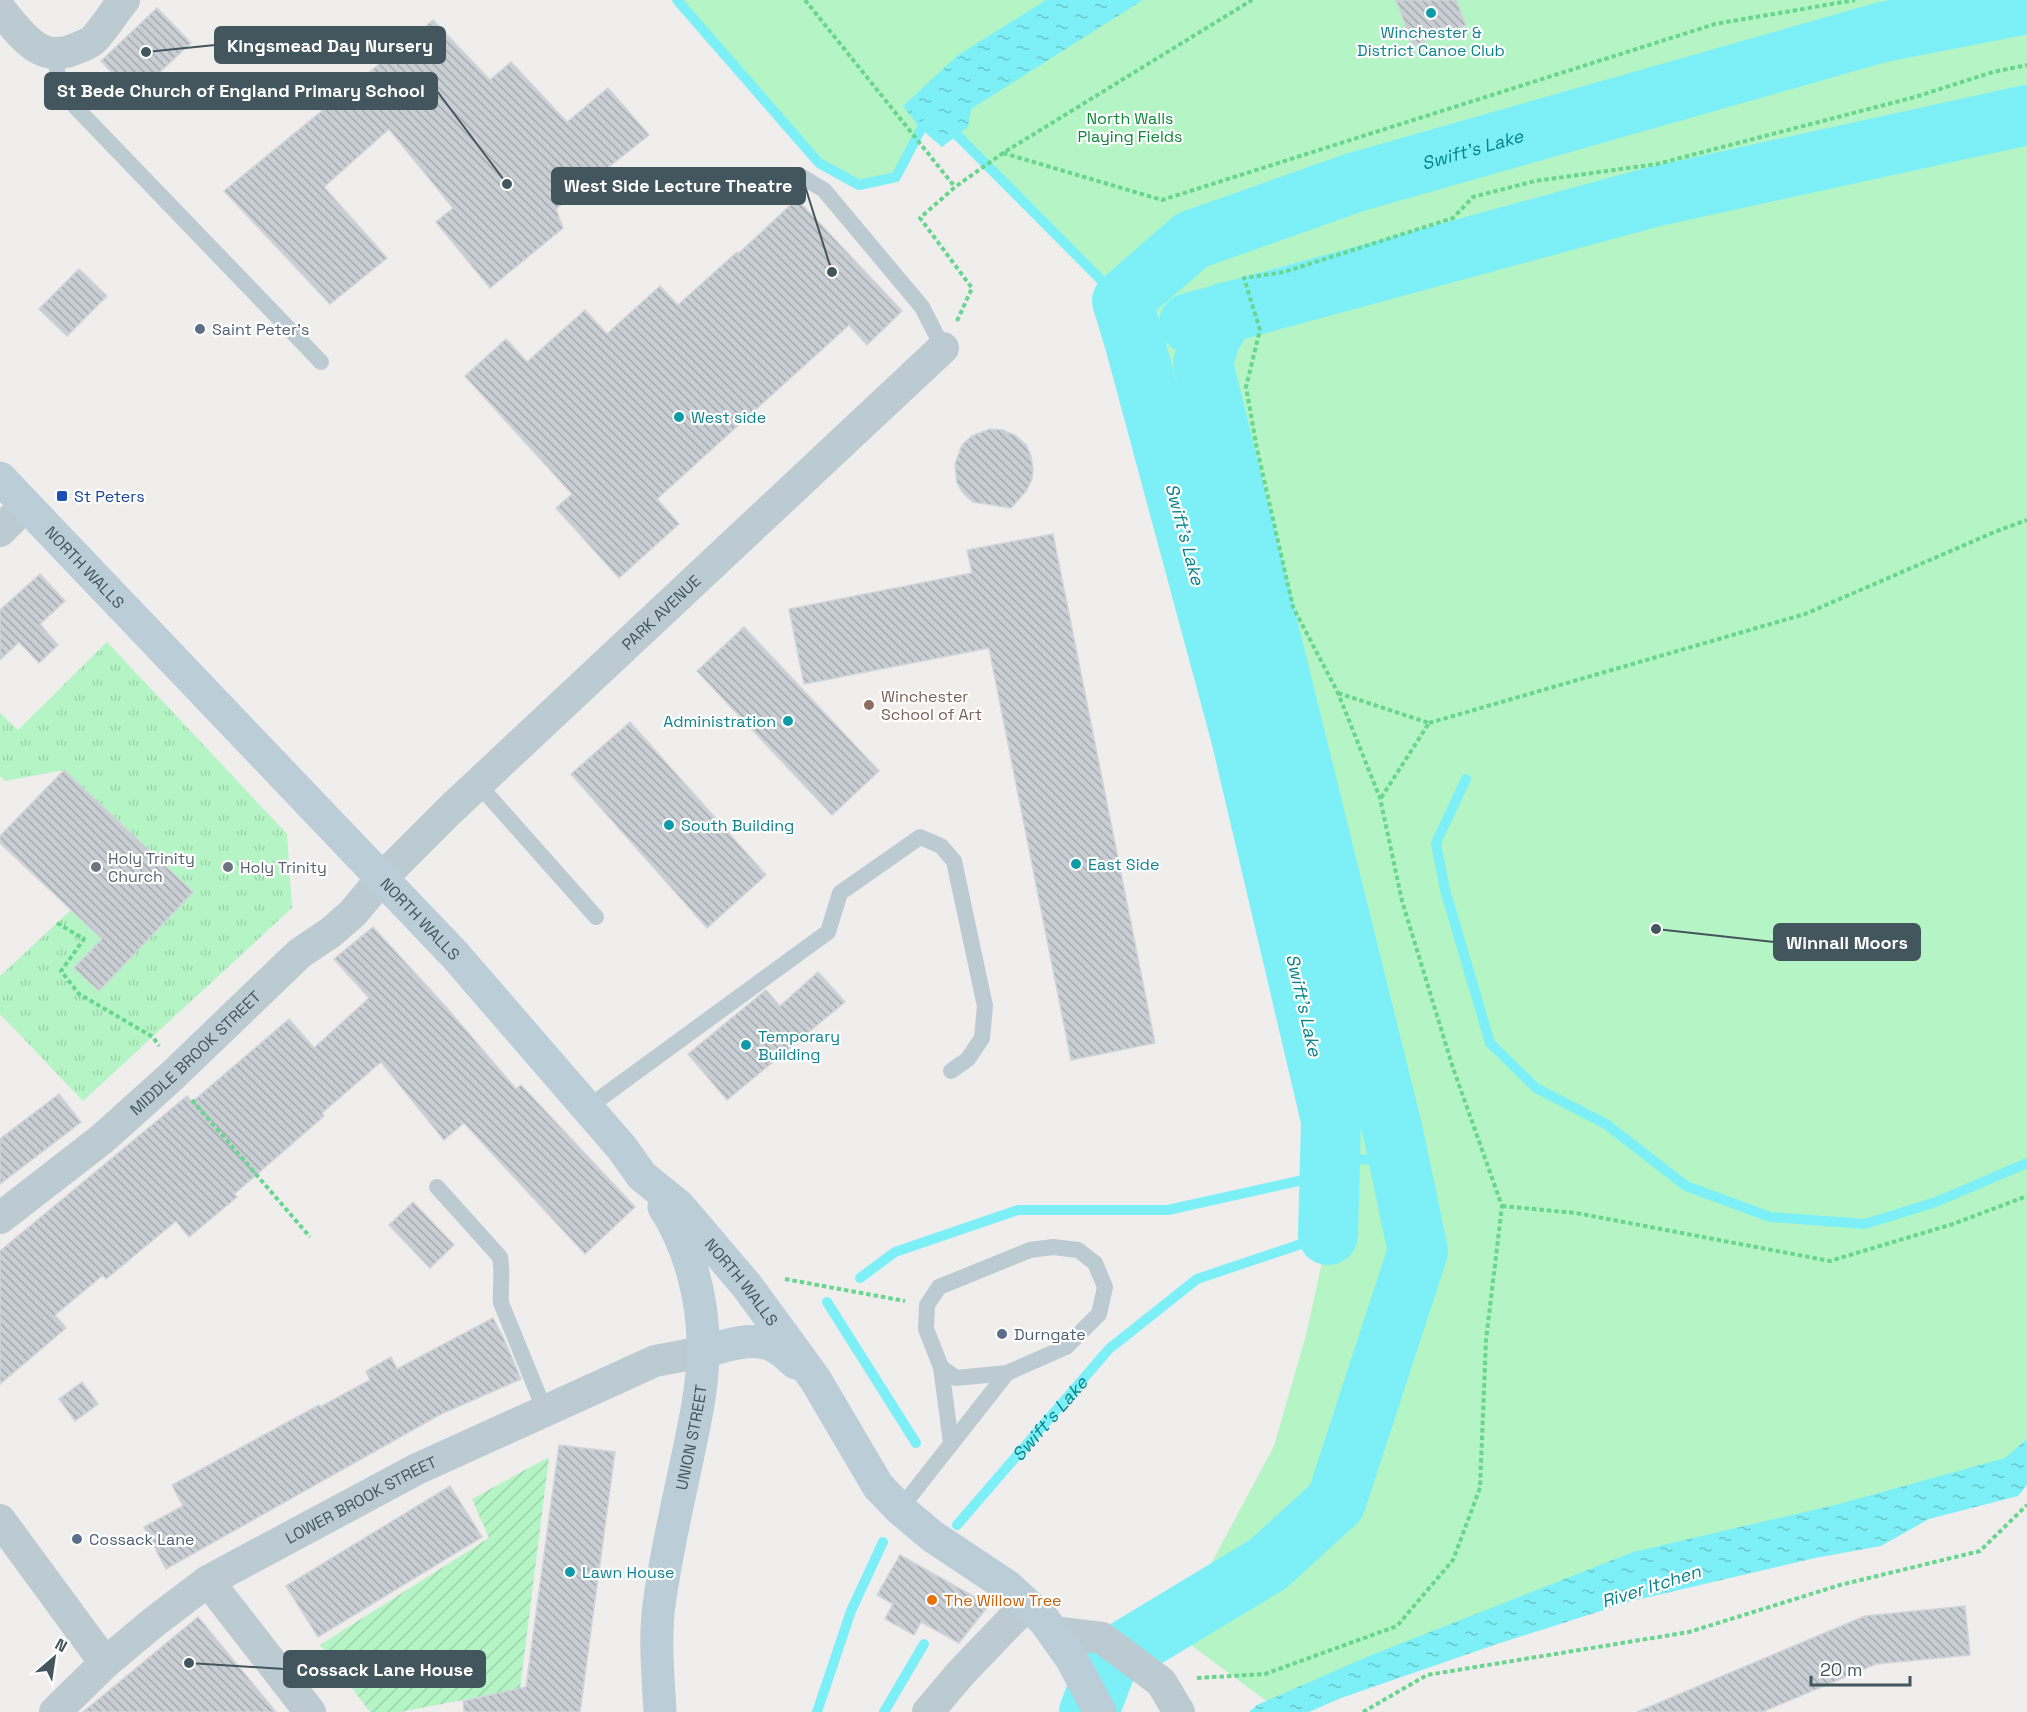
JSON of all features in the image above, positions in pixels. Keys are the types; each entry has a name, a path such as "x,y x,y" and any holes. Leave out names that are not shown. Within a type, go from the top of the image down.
{"main road":[{"name":"NORTH WALLS","path":"0,478 455,955 622,1148 642,1176 678,1205 747,1286 815,1379 878,1486 900,1509 932,1536 1006,1586 1027,1604 1053,1632 1083,1678 1100,1712"},
{"name":"UNION STREET","path":"642,1176 677,1228 694,1280 702,1323 703,1352 698,1407 659,1601 660,1712"},
{"name":"NORTH WALLS","path":"703,1352 758,1341 776,1347 815,1379"}],"street":[{"path":"0,9 25,39 38,49 55,55 69,52 94,40 124,0"},
{"name":"PARK AVENUE","path":"381,878 478,784 943,348"},
{"path":"0,531 26,505"},
{"name":"MIDDLE BROOK STREET","path":"4,1207 102,1139 174,1074 300,953 330,933 353,913 381,878"},
{"name":"LOWER BROOK STREET","path":"55,1712 105,1663 208,1581 417,1469 655,1361 703,1352"},
{"path":"0,1520 105,1663"},
{"path":"208,1581 310,1712"},
{"path":"928,1712 960,1674 1027,1604"},
{"path":"1053,1632 1102,1638 1161,1682 1179,1712"}],"lane":[{"path":"55,55 60,92 321,362"},
{"path":"799,176 824,190 915,298 943,348"},
{"path":"478,784 596,918"},
{"path":"587,1108 828,932 840,893 920,837 941,846 954,861 986,1006 982,1038 968,1059 951,1071"},
{"path":"437,1187 500,1257 501,1303 545,1411"},
{"path":"941,1367 956,1378 1007,1372 1066,1347 1099,1314 1105,1287 1095,1263 1078,1250 1053,1247 1030,1250 939,1287 927,1305 926,1329 941,1367 951,1443"},
{"path":"900,1509 1007,1372"}],"path":[{"path":"805,0 955,188"},
{"path":"972,288 920,218 955,188 1003,153 1252,0"},
{"path":"1003,153 1162,200 1715,24 1855,0"},
{"path":"1161,1682 1202,1677 1265,1674 1397,1626 1453,1560 1480,1488 1486,1340 1502,1206 1453,1068 1402,901 1380,798 1338,693 1293,607 1257,449 1246,387 1260,330 1244,278 1284,272 1453,218 1473,197 1535,181 1657,164 1915,97 1994,72 2027,65"},
{"path":"1338,693 1429,723 1805,614 2027,520"},
{"path":"1380,798 1429,723"},
{"path":"57,923 84,939 61,971 79,994 153,1037 174,1074 310,1237"},
{"path":"1502,1206 1576,1213 1830,1261 1953,1224 2027,1196"},
{"path":"784,1279 927,1305"},
{"path":"1363,1712 1427,1675 1689,1632 1840,1585 1980,1551 2027,1505"}],"green space":[{"name":"North Walls Playing Fields","path":"677,0 2027,0 2027,1462 1277,1709 1187,1642 1212,1562 1274,1446 1306,1335 1328,1235 1331,1120 1241,737 1122,301 938,115 921,129 896,177 859,185 819,163"},
{"name":"Holy Trinity","path":"107,642 287,834 292,908 83,1101 0,1014 0,976 71,910 102,939 99,991 193,892 64,770 5,781 0,776 0,713 18,730"},
{"path":"549,1457 520,1689 400,1712 370,1712 320,1645 489,1538 472,1499"}],"water":[{"path":"1046,0 1143,0 971,109 968,127 942,147 921,129 903,106 957,56"},
{"name":"River Itchen","path":"2027,1439 2027,1485 2018,1496 1929,1519 1881,1546 1815,1558 1632,1601 1494,1645 1341,1698 1309,1712 1249,1712 1257,1705 1369,1656 1633,1552 1839,1504 2005,1458"}],"building":[{"name":"Winchester & District Canoe Club","path":"1396,0 1456,0 1466,25 1413,46"},
{"path":"157,8 191,43 134,96 101,61"},
{"path":"433,20 490,80 511,62 567,122 608,88 649,135 556,209 563,228 490,288 436,222 453,208 389,129 324,187 387,258 330,304 224,191"},
{"name":"West side","path":"797,199 902,311 867,345 849,325 657,499 679,524 619,578 556,508 572,494 465,376 506,339 527,362 585,310 607,334 660,286 678,305 737,252 738,254"},
{"path":"79,269 107,296 67,336 39,309"},
{"path":"990,429 1003,430 1016,436 1026,445 1031,456 1032,479 1026,491 1011,508 973,502 963,493 957,483 955,464 962,445 972,436"},
{"name":"East Side","path":"1053,534 1155,1043 1071,1060 989,648 804,684 789,609 972,573 967,550"},
{"path":"40,574 65,601 40,624 58,645 39,663 19,642 0,660 0,610"},
{"name":"Administration","path":"744,627 879,771 832,815 697,671"},
{"name":"South Building","path":"630,722 766,875 707,928 571,774"},
{"name":"Holy Trinity Church","path":"64,770 193,892 99,991 74,968 102,939 0,843 0,836"},
{"path":"373,927 447,1008 516,1089 521,1085 635,1207 585,1254 464,1123 444,1140 381,1062 322,1113 324,1116 234,1194 237,1197 189,1237 176,1221 106,1279 103,1275 55,1315 66,1328 0,1384 0,1251 187,1096 192,1102 289,1019 314,1048 369,998 334,959"},
{"name":"Temporary Building","path":"818,972 845,1002 727,1100 688,1054 766,990 780,1006"},
{"path":"59,1094 81,1122 0,1184 0,1139"},
{"path":"413,1202 454,1245 430,1268 389,1225"},
{"path":"493,1318 521,1379 441,1414 166,1569 144,1527 183,1506 172,1485 319,1405 320,1407 370,1380 366,1371 391,1357 397,1369"},
{"path":"82,1382 98,1404 75,1421 59,1399"},
{"name":"Lawn House","path":"559,1445 615,1452 580,1712 464,1712 463,1701 526,1687"},
{"path":"450,1486 482,1537 318,1637 286,1586"},
{"name":"The Willow Tree","path":"900,1555 989,1605 959,1643 921,1622 914,1635 885,1619 893,1604 877,1595"},
{"path":"1965,1606 1970,1655 1876,1664 1762,1712 1637,1712 1865,1616"},
{"path":"198,1617 276,1712 83,1712"}],"waterway":[{"path":"677,0 819,163 859,185 896,177 921,129 930,121"},
{"name":"Swift's Lake","path":"1328,1235 1331,1120 1241,737 1122,301 1192,240 1356,182 1883,32 2027,4"},
{"path":"1189,323 1653,197 2027,115"},
{"path":"948,126 1122,301"},
{"path":"1089,1712 1109,1660 1268,1564 1336,1502 1418,1251 1393,1132 1203,364 1210,338 1226,312"},
{"path":"1466,779 1436,843 1445,890 1490,1043 1536,1088 1606,1124 1686,1186 1770,1217 1865,1224 1936,1202 2027,1163"},
{"path":"1330,1159 1399,1160"},
{"path":"860,1278 895,1252 1018,1210 1168,1210 1330,1174"},
{"name":"Swift's Lake","path":"957,1525 1109,1349 1197,1279 1328,1235"},
{"path":"827,1302 916,1443"},
{"path":"817,1712 851,1611 883,1542"},
{"name":"Swift's Lake","path":"884,1712 924,1644"}],"place":[{"name":"Winchester & District Canoe Club","path":"1431,13"},
{"name":"Kingsmead Day Nursery","path":"146,52"},
{"name":"St Bede Church of England Primary School","path":"507,184"},
{"name":"West Side Lecture Theatre","path":"832,272"},
{"name":"Saint Peter's","path":"200,329"},
{"name":"West side","path":"679,417"},
{"name":"St Peters","path":"62,496"},
{"name":"Winchester School of Art","path":"869,705"},
{"name":"Administration","path":"788,721"},
{"name":"South Building","path":"669,825"},
{"name":"East Side","path":"1076,864"},
{"name":"Holy Trinity Church","path":"96,867"},
{"name":"Holy Trinity","path":"228,867"},
{"name":"Winnall Moors","path":"1656,929"},
{"name":"Temporary Building","path":"746,1045"},
{"name":"Durngate","path":"1002,1334"},
{"name":"Cossack Lane","path":"77,1539"},
{"name":"Lawn House","path":"570,1572"},
{"name":"The Willow Tree","path":"932,1600"},
{"name":"Cossack Lane House","path":"189,1663"}]}
